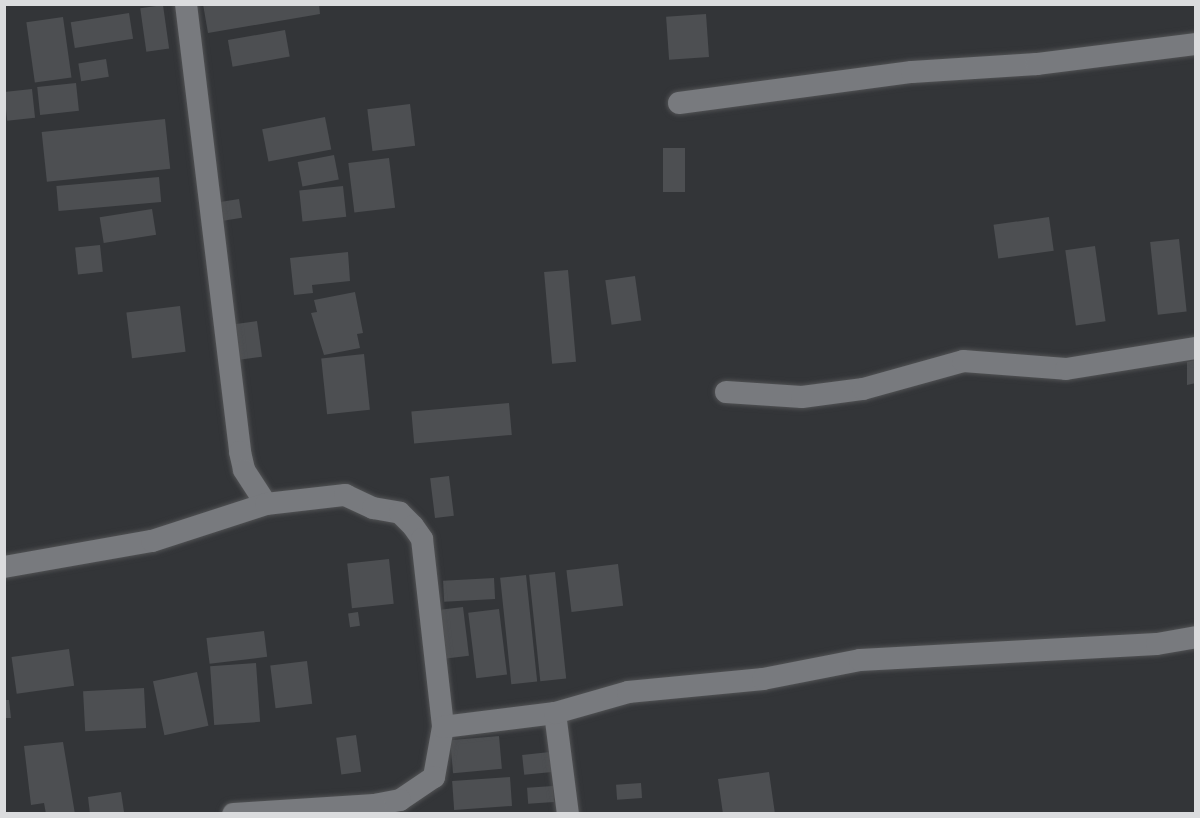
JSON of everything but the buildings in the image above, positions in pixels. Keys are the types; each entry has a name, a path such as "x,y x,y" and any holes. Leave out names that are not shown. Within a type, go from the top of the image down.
{"street":[{"path":"186,4 240,452 244,471 266,504"},
{"path":"679,103 912,72 1036,64 1196,44"},
{"path":"726,392 802,397 863,389 963,361 1066,369 1196,348"},
{"path":"4,567 142,543 266,504 345,495 374,508 400,513 413,526 422,539 443,727 434,777 400,800 233,813"},
{"path":"443,727 555,713 628,692 763,679 860,660 1157,644 1196,637"},
{"path":"555,713 568,813"}]}
